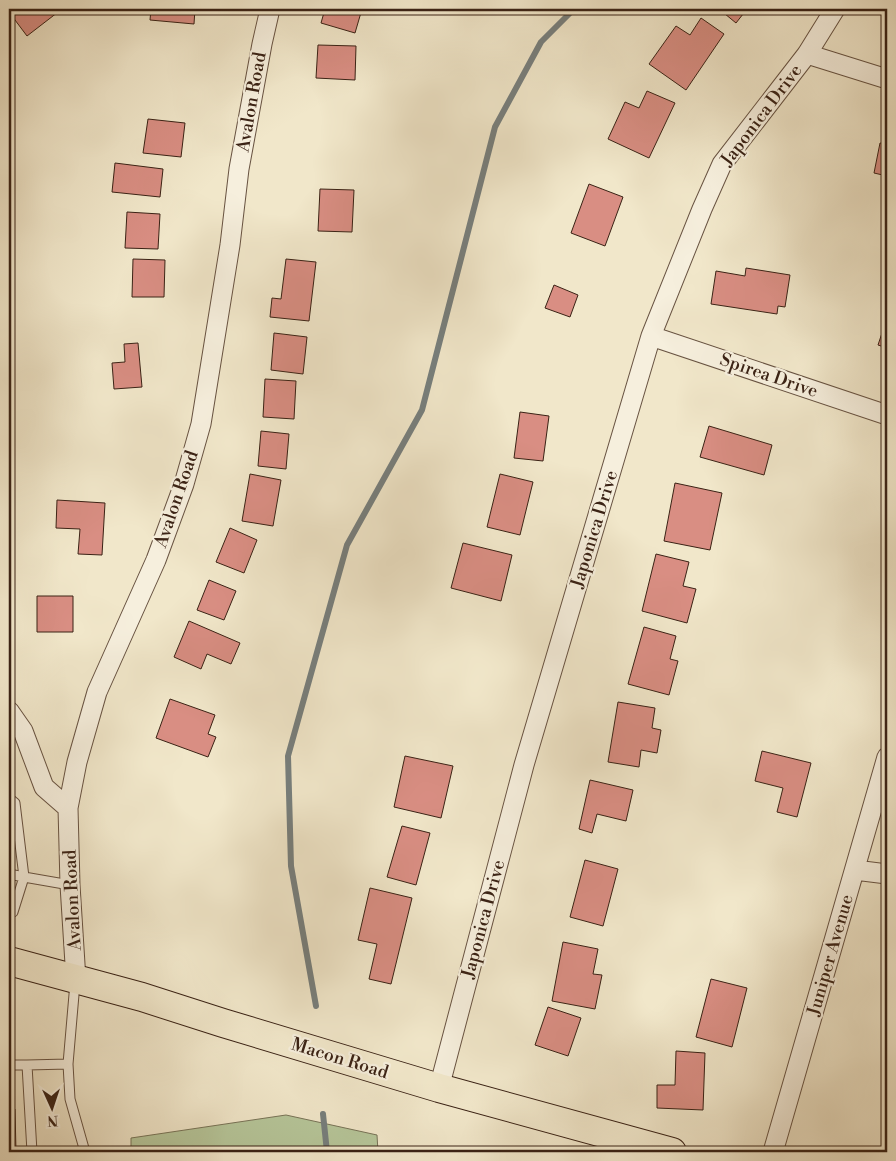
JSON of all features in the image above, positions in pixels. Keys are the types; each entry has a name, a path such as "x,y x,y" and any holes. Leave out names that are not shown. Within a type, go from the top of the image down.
{"main road":[{"name":"Macon Road","path":"9,961 142,997 223,1024 439,1088 672,1152"}],"street":[{"name":"Avalon Road","path":"76,980 70,884 68,808 76,762 97,692 156,560 184,484 200,424 230,245 239,169 270,9"},
{"name":"Japonica Drive","path":"439,1088 524,765 651,336 722,164 807,54 835,9"},
{"path":"807,54 887,79"},
{"name":"Spirea Drive","path":"651,336 887,415"},
{"path":"9,711 23,731 44,787 68,808"},
{"name":"Juniper Avenue","path":"773,1152 887,757"},
{"path":"855,870 887,874"}],"lane":[{"path":"9,798 15,803 24,877 13,912 9,910"},
{"path":"9,874 70,884"},
{"path":"76,980 68,1064 70,1099 85,1152"},
{"path":"9,1065 68,1064"},
{"path":"27,1065 32,1152"}],"green space":[{"path":"286,1115 377,1135 378,1152 131,1152 131,1138"}],"building":[{"path":"9,9 62,9 27,36 9,12"},
{"path":"151,9 195,9 194,24 150,20"},
{"path":"325,9 362,9 355,33 321,23"},
{"path":"719,9 747,9 736,23"},
{"path":"701,18 724,34 686,90 649,64 676,26 690,35"},
{"path":"318,45 356,46 355,80 316,78"},
{"path":"647,91 675,103 649,158 608,139 625,102 639,108"},
{"path":"148,119 185,123 181,157 143,153"},
{"path":"880,143 887,144 887,176 874,173"},
{"path":"115,163 163,169 160,197 112,192"},
{"path":"589,184 623,197 605,246 571,233"},
{"path":"320,189 354,190 352,232 318,231"},
{"path":"127,212 160,214 158,249 125,248"},
{"path":"133,259 165,260 164,297 132,297"},
{"path":"286,259 316,262 309,321 270,317 272,298 281,299"},
{"path":"746,268 790,275 785,307 778,306 777,314 711,304 716,271 745,276"},
{"path":"554,285 578,295 570,317 545,308"},
{"path":"887,318 887,348 878,345"},
{"path":"274,333 307,337 303,374 271,370"},
{"path":"138,343 142,387 114,389 112,363 125,362 124,344"},
{"path":"265,379 296,381 294,419 263,417"},
{"path":"520,412 549,416 543,461 514,458"},
{"path":"709,426 772,445 764,475 700,457"},
{"path":"261,431 289,434 286,469 258,466"},
{"path":"250,474 281,480 273,526 242,521"},
{"path":"500,474 533,482 520,535 487,527"},
{"path":"675,483 722,493 710,550 664,541"},
{"path":"57,500 105,503 102,555 78,554 80,529 56,528"},
{"path":"230,528 257,540 244,573 216,562"},
{"path":"463,543 512,555 501,601 451,588"},
{"path":"656,554 689,562 683,586 696,589 687,623 642,611"},
{"path":"209,580 236,591 224,620 197,610"},
{"path":"37,596 73,596 73,632 37,632"},
{"path":"189,621 240,643 231,664 207,654 201,669 174,657"},
{"path":"644,627 676,636 670,659 678,661 669,695 628,684"},
{"path":"170,699 215,715 208,734 216,737 208,757 156,738"},
{"path":"618,702 655,708 652,728 661,730 657,753 641,750 639,767 608,762"},
{"path":"762,751 811,763 797,817 777,812 783,788 755,781"},
{"path":"405,756 453,766 441,818 394,807"},
{"path":"590,780 633,790 626,821 597,814 592,833 579,829"},
{"path":"402,826 430,833 416,885 387,877"},
{"path":"585,860 618,869 603,926 570,917"},
{"path":"370,888 412,898 391,984 369,979 377,944 358,940"},
{"path":"563,942 598,949 593,974 602,975 595,1009 552,1001"},
{"path":"711,979 747,988 732,1047 696,1037"},
{"path":"548,1007 581,1018 568,1056 535,1045"},
{"path":"676,1051 705,1053 703,1110 657,1108 657,1085 675,1085"},
{"path":"9,1109 15,1109 16,1152 9,1152"}],"waterway":[{"path":"316,1006 291,866 288,756 347,545 422,410 495,127 541,42 574,9"},
{"path":"323,1114 327,1152"}]}
